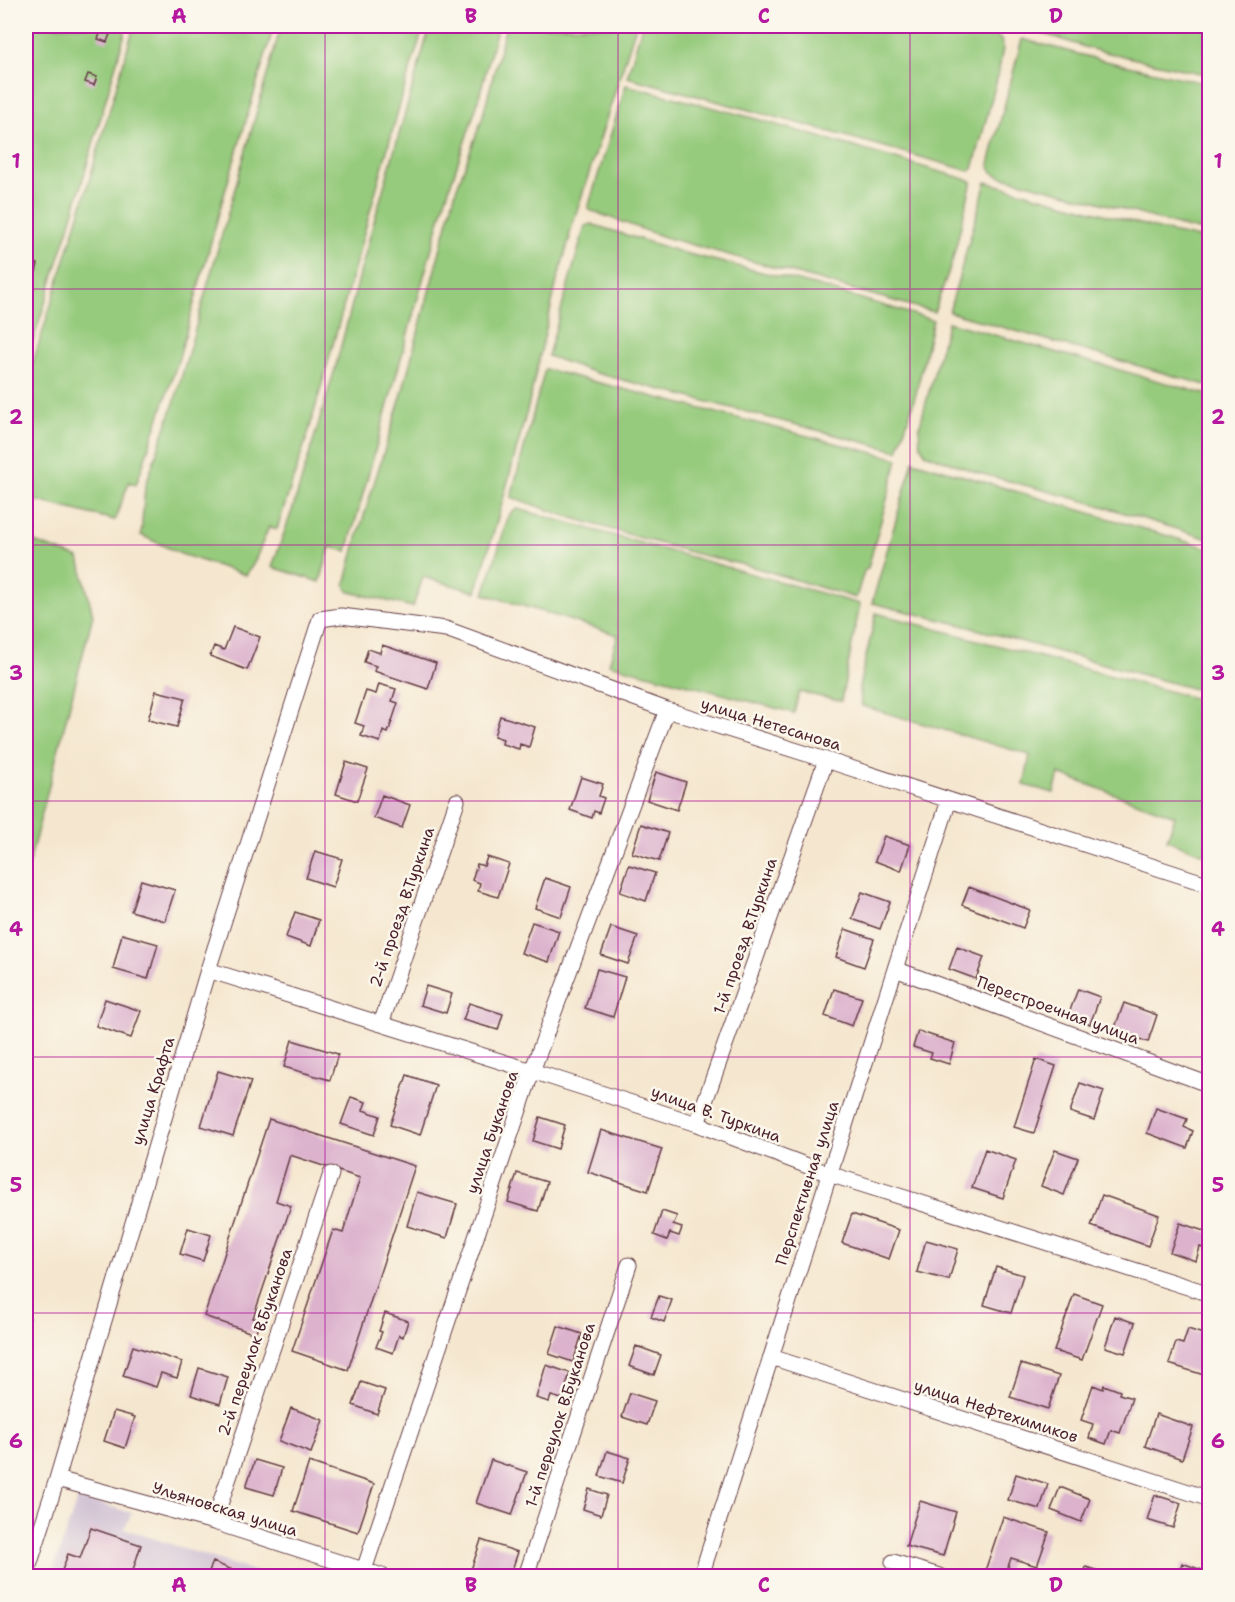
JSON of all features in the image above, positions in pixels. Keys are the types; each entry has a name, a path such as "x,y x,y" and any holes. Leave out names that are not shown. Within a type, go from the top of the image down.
{"street":[{"name":"улица Нетесанова","path":"320,619 341,616 446,629 667,710 826,759 1209,885"},
{"name":"улица Крафта","path":"26,1575 57,1479 208,970 320,619"},
{"name":"улица Буканова","path":"364,1570 532,1071 667,710"},
{"name":"1-й проезд В.Туркина","path":"697,1124 826,759"},
{"name":"Перспективная улица","path":"701,1576 949,800"},
{"name":"2-й проезд В.Туркина","path":"381,1024 457,801"},
{"name":"Перестроечная улица","path":"895,969 1209,1085"},
{"name":"улица В. Туркина","path":"208,970 697,1124 829,1174 1209,1294"},
{"name":"2-й переулок В.Буканова","path":"214,1522 331,1174"},
{"name":"1-й переулок В.Буканова","path":"526,1576 629,1265"},
{"name":"улица Нефтехимиков","path":"771,1357 1209,1499"},
{"name":"Ульяновская улица","path":"57,1479 214,1522 382,1576"},
{"path":"893,1562 939,1576"}],"shaded area":[{"path":"78,1497 132,1513 124,1529 269,1576 51,1576"}],"green space":[{"path":"26,26 127,26 70,224 26,363"},
{"path":"134,26 274,26 178,361 136,485 129,482 115,520 26,498 26,385"},
{"path":"281,26 424,26 405,86 308,434 277,529 269,527 254,563 246,575 181,554 141,535 145,487 175,400"},
{"path":"430,26 498,26 476,108 445,201 347,551 330,547 320,582 272,567 294,505 335,369 371,232"},
{"path":"506,26 636,26 569,236 528,407 476,592 423,577 413,607 350,592 345,585 357,538 401,397 456,190 482,119"},
{"path":"642,26 964,26 994,34 1001,40 1003,48 973,169 969,171 627,77"},
{"path":"1027,26 1209,26 1209,75 1091,49 1026,28"},
{"path":"1022,39 1101,60 1209,84 1209,232 1184,227 992,172 989,164"},
{"path":"626,85 753,118 972,181 952,262 934,312 661,236 589,210"},
{"path":"986,182 1166,231 1209,240 1209,386 949,312"},
{"path":"591,224 684,253 814,285 933,320 916,394 898,451 596,373 548,356 585,226"},
{"path":"948,322 1209,395 1209,539 1092,503 979,473 926,454 920,445 919,428"},
{"path":"545,369 898,459 868,568 864,571 856,598 753,567 693,553 569,517 511,497"},
{"path":"913,461 1209,548 1209,693 954,623 872,603"},
{"path":"518,509 860,604 841,701 799,692 794,713 609,664 618,635 484,594 508,518 512,511"},
{"path":"26,539 79,558 93,615 26,875"},
{"path":"876,613 1209,702 1209,856 1167,840 1175,816 1059,774 1054,793 1024,785 1030,755 862,706 859,687"}],"building":[{"path":"101,31 110,34 107,42 98,39"},
{"path":"88,74 97,77 94,85 85,82"},
{"path":"30,261 38,264 36,272 27,269"},
{"path":"233,627 260,637 247,670 210,656 214,646 224,650"},
{"path":"382,645 436,663 428,689 374,671 376,666 364,662 368,649 380,653"},
{"path":"379,684 396,689 392,701 398,703 388,733 383,731 380,742 361,736 364,726 355,723 366,691 376,694"},
{"path":"156,691 185,698 177,727 148,720"},
{"path":"500,716 535,727 529,747 520,744 519,749 502,744 503,739 494,736"},
{"path":"346,762 368,769 357,801 336,794"},
{"path":"656,772 686,782 677,810 647,800"},
{"path":"581,777 603,784 599,796 604,798 599,813 594,811 592,818 570,810"},
{"path":"382,795 410,805 402,828 374,818"},
{"path":"641,824 668,833 659,861 632,853"},
{"path":"884,836 910,845 901,871 875,861"},
{"path":"315,851 342,859 333,887 306,878"},
{"path":"487,857 509,864 498,897 478,891 480,883 472,880 477,864 484,866"},
{"path":"629,865 655,873 646,901 620,892"},
{"path":"545,878 571,887 561,917 535,908"},
{"path":"141,880 175,890 165,921 131,911"},
{"path":"969,887 1030,910 1023,928 962,905"},
{"path":"862,892 890,902 880,929 852,919"},
{"path":"295,912 319,920 311,946 286,937"},
{"path":"532,922 559,931 549,962 521,953"},
{"path":"611,927 638,936 628,964 601,955"},
{"path":"845,929 874,939 864,967 836,957"},
{"path":"122,934 158,944 148,979 113,969"},
{"path":"957,947 984,957 976,979 949,969"},
{"path":"597,969 625,977 613,1017 585,1008"},
{"path":"426,986 452,994 446,1013 420,1005"},
{"path":"834,989 862,998 852,1026 825,1016"},
{"path":"1078,989 1100,997 1090,1024 1068,1016"},
{"path":"105,999 141,1011 131,1038 96,1026"},
{"path":"469,1003 503,1014 498,1030 463,1020"},
{"path":"1124,1003 1157,1015 1148,1042 1114,1030"},
{"path":"918,1031 955,1043 949,1064 930,1058 932,1053 913,1047"},
{"path":"292,1040 338,1054 330,1080 284,1067"},
{"path":"1036,1059 1056,1066 1034,1133 1014,1127"},
{"path":"218,1071 251,1081 233,1136 201,1126"},
{"path":"407,1075 436,1085 420,1135 390,1125"},
{"path":"1080,1083 1104,1091 1094,1120 1070,1112"},
{"path":"351,1097 366,1102 363,1110 380,1116 374,1135 341,1124"},
{"path":"1156,1108 1187,1119 1184,1127 1193,1131 1187,1148 1147,1133"},
{"path":"540,1117 565,1125 558,1149 533,1141"},
{"path":"269,1119 415,1166 348,1370 292,1351 333,1230 343,1233 360,1178 290,1155 276,1201 291,1206 253,1318 260,1320 255,1334 204,1316"},
{"path":"601,1130 662,1149 648,1191 588,1172"},
{"path":"985,1149 1016,1160 1003,1198 972,1188"},
{"path":"1055,1150 1078,1158 1064,1195 1041,1186"},
{"path":"517,1173 547,1182 538,1211 508,1202"},
{"path":"417,1192 457,1204 447,1238 407,1226"},
{"path":"1102,1195 1159,1215 1148,1246 1091,1226"},
{"path":"662,1211 677,1216 673,1225 682,1228 679,1236 670,1233 667,1240 654,1235"},
{"path":"852,1214 899,1230 889,1259 842,1243"},
{"path":"1180,1223 1210,1233 1207,1249 1200,1247 1196,1261 1170,1252"},
{"path":"188,1228 211,1235 203,1261 180,1254"},
{"path":"926,1240 958,1249 949,1280 917,1272"},
{"path":"996,1267 1023,1275 1011,1313 984,1305"},
{"path":"1074,1294 1102,1304 1082,1360 1054,1351"},
{"path":"659,1296 672,1300 664,1322 651,1317"},
{"path":"385,1313 408,1321 403,1337 399,1335 393,1353 376,1347 382,1332 379,1331"},
{"path":"26,1316 30,1318 26,1331"},
{"path":"1115,1316 1135,1323 1125,1353 1105,1347"},
{"path":"558,1326 582,1334 573,1362 549,1354"},
{"path":"1188,1329 1209,1336 1204,1351 1210,1352 1210,1356 1204,1375 1169,1364 1176,1342 1183,1344"},
{"path":"133,1346 182,1362 177,1378 161,1373 156,1387 123,1376"},
{"path":"636,1346 661,1355 654,1375 629,1366"},
{"path":"1021,1364 1059,1376 1048,1409 1010,1397"},
{"path":"546,1365 570,1373 562,1399 551,1396 549,1402 536,1398"},
{"path":"199,1368 228,1377 220,1404 191,1395"},
{"path":"361,1382 385,1390 377,1414 353,1405"},
{"path":"1093,1385 1103,1389 1104,1385 1120,1391 1119,1394 1132,1398 1120,1433 1111,1430 1106,1444 1089,1438 1093,1424 1081,1420"},
{"path":"630,1393 655,1401 647,1425 622,1417"},
{"path":"291,1408 323,1420 311,1453 279,1441"},
{"path":"114,1411 135,1417 125,1448 104,1441"},
{"path":"1156,1414 1193,1427 1182,1459 1145,1446"},
{"path":"607,1451 630,1458 622,1483 599,1476"},
{"path":"255,1460 282,1468 274,1495 246,1487"},
{"path":"491,1460 527,1472 512,1515 476,1503"},
{"path":"309,1462 374,1484 358,1532 293,1511"},
{"path":"1016,1474 1048,1484 1040,1509 1008,1500"},
{"path":"1060,1487 1090,1499 1081,1522 1051,1510"},
{"path":"589,1489 607,1495 601,1515 583,1509"},
{"path":"1155,1495 1181,1503 1173,1528 1147,1520"},
{"path":"920,1501 956,1512 943,1556 906,1546"},
{"path":"1003,1517 1049,1532 1037,1566 1011,1558 1005,1576 984,1574"},
{"path":"91,1528 141,1545 131,1576 116,1570 114,1576 60,1576 68,1554 80,1558"},
{"path":"481,1540 518,1552 510,1576 493,1576 471,1570"},
{"path":"213,1562 247,1576 207,1576"},
{"path":"1182,1563 1210,1573 1210,1576 1178,1576"},
{"path":"1086,1567 1114,1576 1083,1576"}]}
